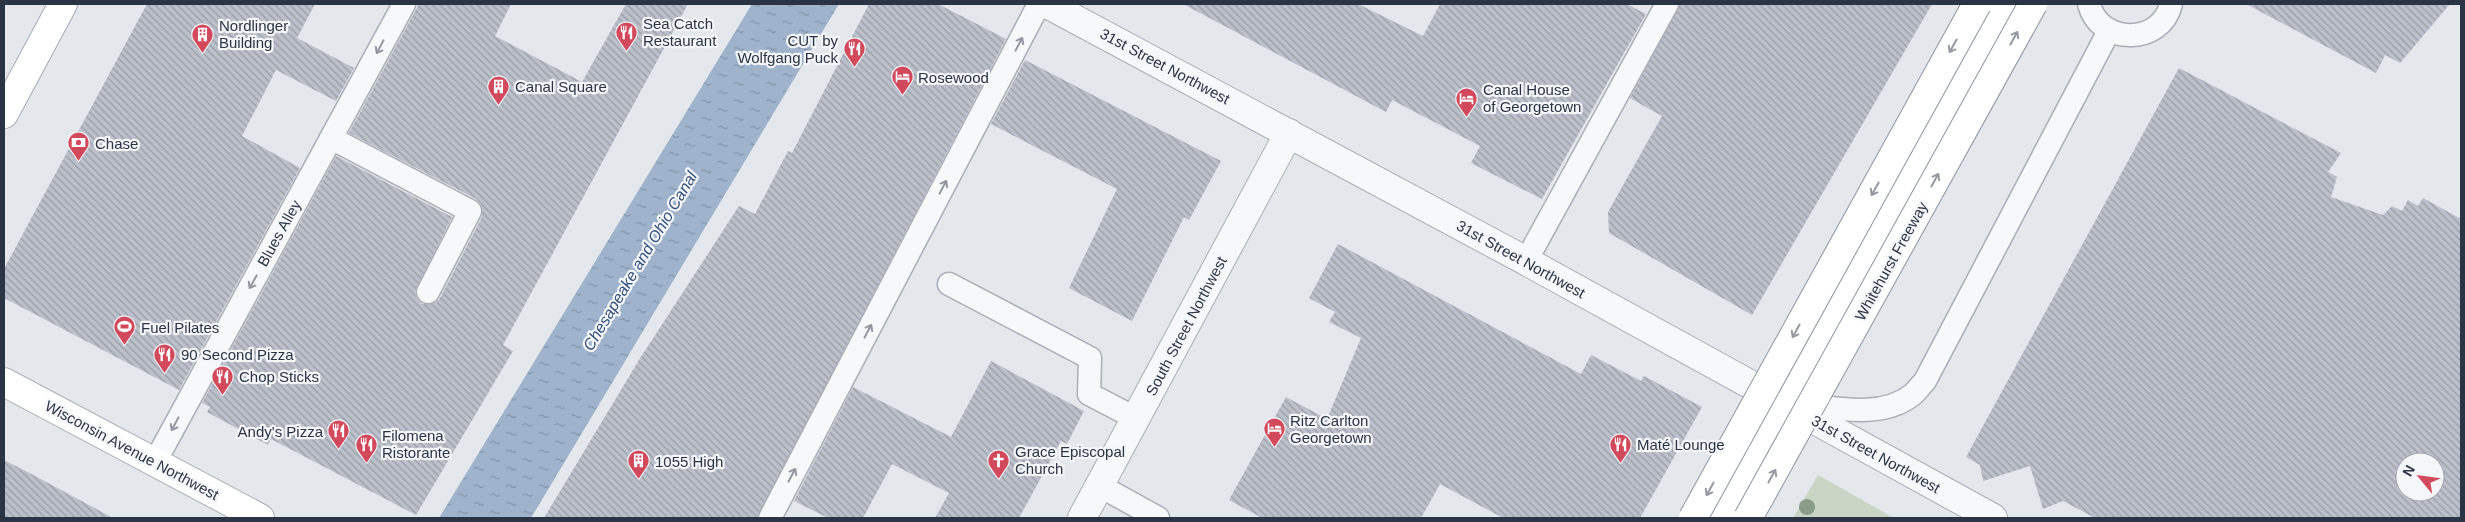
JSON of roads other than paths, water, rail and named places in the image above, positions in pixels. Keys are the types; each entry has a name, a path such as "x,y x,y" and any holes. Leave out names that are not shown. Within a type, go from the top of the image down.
{"main road":[{"path":"4,114 62,4"},
{"path":"1693,518 1976,4"},
{"path":"1718,518 2003,4"},
{"name":"Whitehurst Freeway","path":"1748,518 2033,4"},
{"name":"Wisconsin Avenue Northwest","path":"4,382 260,518"}],"street":[{"name":"31st Street Northwest","path":"1047,4 1526,260 1993,518"},
{"name":"South Street Northwest","path":"1082,518 1289,132"}],"lane":[{"name":"Blues Alley","path":"155,462 404,4"},
{"path":"770,518 1039,4"},
{"path":"1526,260 1667,4"},
{"path":"2089,4 2091,12 2099,23 2109,31 2123,36 2137,36 2151,31 2162,22 2170,4"},
{"path":"1782,402 1857,410 1882,409 1911,396 1925,381 2109,31"},
{"path":"331,138 470,211 428,292"},
{"path":"949,284 1090,358 1089,394 1136,419"},
{"path":"1100,486 1158,518"}],"water":[{"name":"Chesapeake and Ohio Canal","path":"752,4 839,4 531,518 439,518"}],"place":[{"name":"Sea Catch Restaurant","path":"627,51"},
{"name":"Nordlinger Building","path":"203,53"},
{"name":"CUT by Wolfgang Puck","path":"854,68"},
{"name":"Rosewood","path":"902,96"},
{"name":"Canal Square","path":"499,105"},
{"name":"Canal House of Georgetown","path":"1467,117"},
{"name":"Chase","path":"79,162"},
{"name":"Fuel Pilates","path":"125,346"},
{"name":"90 Second Pizza","path":"165,373"},
{"name":"Chop Sticks","path":"223,395"},
{"name":"Ritz Carlton Georgetown","path":"1274,448"},
{"name":"Andy's Pizza","path":"339,450"},
{"name":"Filomena Ristorante","path":"366,463"},
{"name":"Maté Lounge","path":"1621,463"},
{"name":"Grace Episcopal Church","path":"999,479"},
{"name":"1055 High","path":"639,480"}]}
